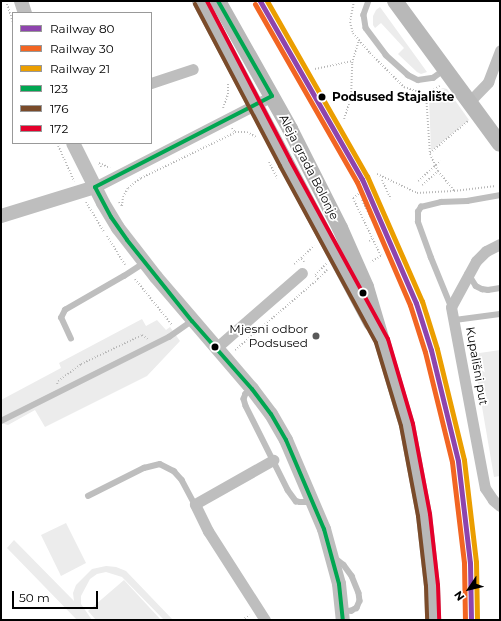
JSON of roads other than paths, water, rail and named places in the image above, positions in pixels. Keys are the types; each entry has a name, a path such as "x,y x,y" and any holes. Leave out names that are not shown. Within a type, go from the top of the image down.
{"main road":[{"name":"Aleja grada Bolonje","path":"200,1 254,106 382,341"},
{"name":"Aleja grada Bolonje","path":"218,1 272,96 317,182 357,263 372,304 407,425 424,515 432,586 433,620"},
{"path":"395,1 500,144"}],"street":[{"path":"21,1 25,12"},
{"path":"469,102 488,82 500,50"},
{"path":"152,83 193,69"},
{"path":"1,216 95,187 228,120 272,96"},
{"path":"74,144 118,228 192,321 252,389 271,414 286,440 314,502 324,529 332,556 343,616"},
{"path":"452,307 468,273 476,260 486,251 500,244"},
{"path":"216,348 306,269"},
{"name":"Kupališni put","path":"452,307 485,488 492,500 500,506"},
{"path":"265,620 208,531 195,504 273,460"}],"lane":[{"path":"369,1 364,15 366,28 386,55 408,75 418,80 433,78 445,69"},
{"path":"452,307 430,258 418,222 418,212 421,207 441,202 467,201 500,195"},
{"path":"71,340 61,318 65,310 124,276 144,262"},
{"path":"468,273 476,286 482,289 488,290 500,288"},
{"path":"455,320 500,314"},
{"path":"1,421 60,390 178,333 192,321"},
{"path":"252,389 246,394 244,399 246,406 291,496 300,502 314,502"},
{"path":"88,496 144,468 160,464 174,471 182,480 195,504"}],"rail line":[{"name":"80","path":"260,1 362,179 416,303 431,350 458,461 470,563 471,620"},
{"name":"21","path":"267,1 367,176 422,301 437,349 464,460 476,562 477,620"},
{"name":"30","path":"255,4 357,182 410,305 425,352 452,462 464,563 465,620"}],"place":[{"name":"Podsused Stajalište","path":"322,97"},
{"name":"Mjesni odbor Podsused","path":"316,336"}]}
